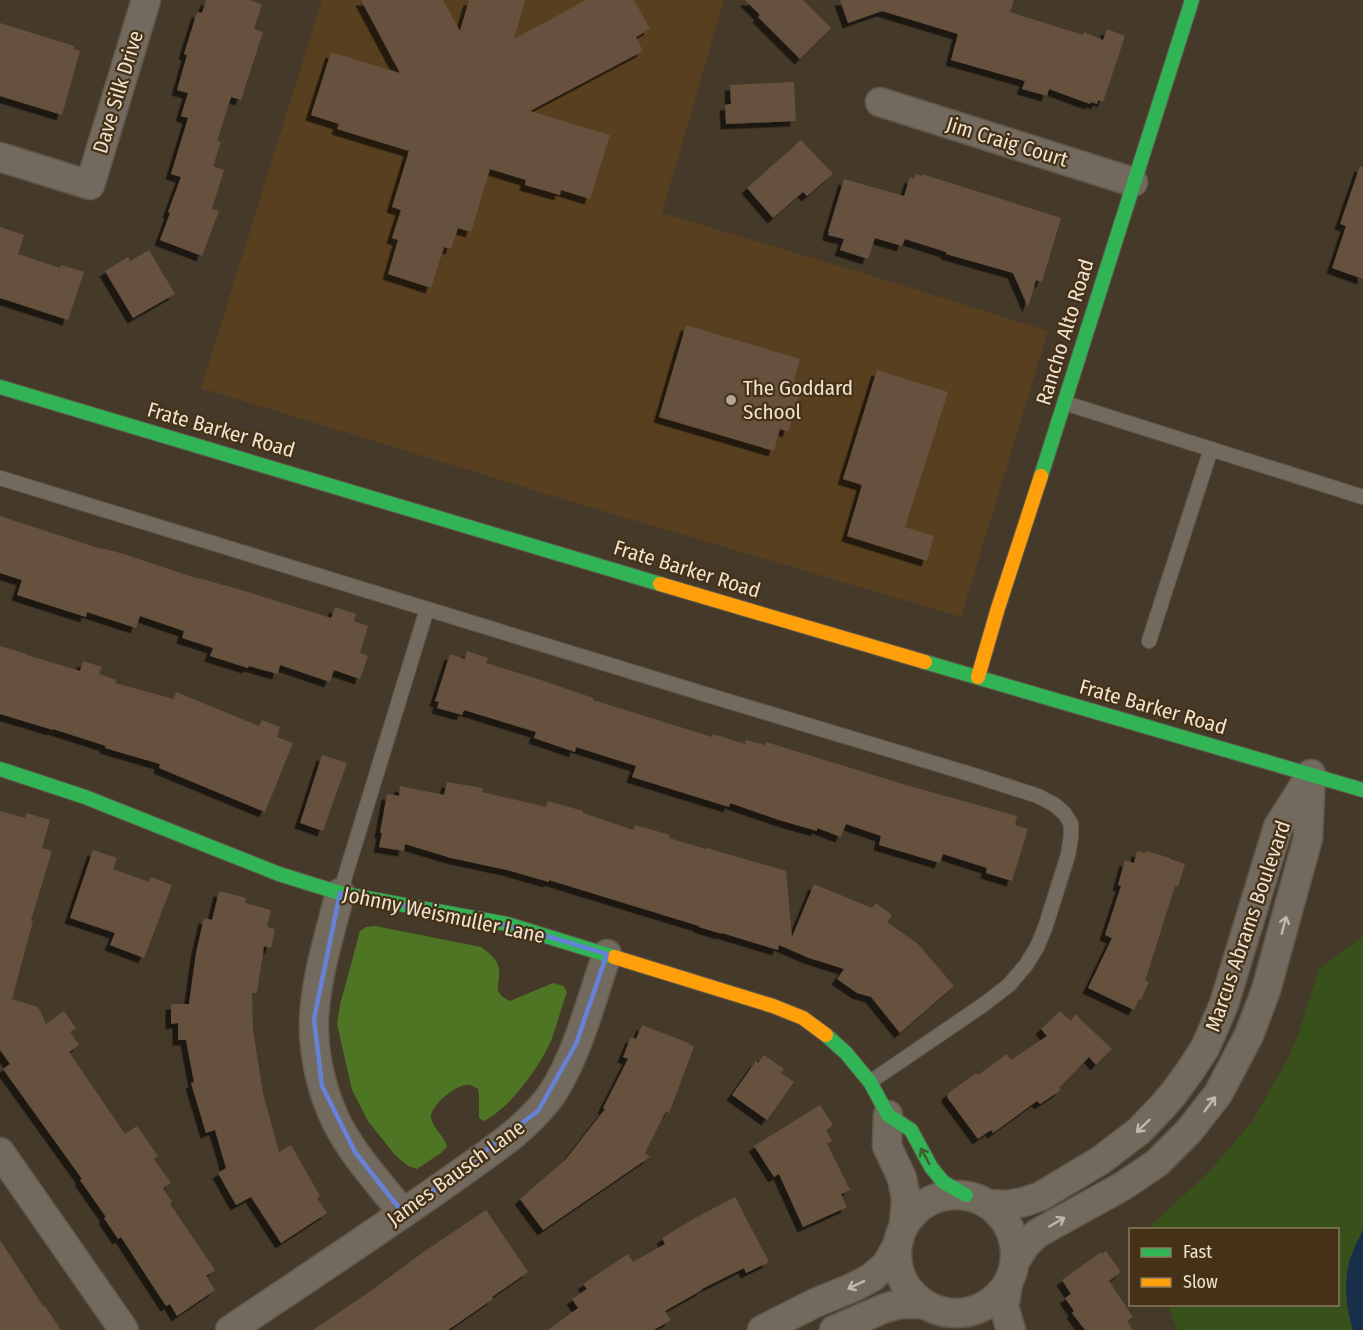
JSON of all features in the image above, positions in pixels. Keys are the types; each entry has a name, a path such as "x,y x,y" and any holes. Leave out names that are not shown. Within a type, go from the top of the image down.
{"street":[{"name":"Dave Silk Drive","path":"0,157 90,185 146,0"},
{"name":"Rancho Alto Road","path":"978,677 1192,0"},
{"name":"Jim Craig Court","path":"880,102 1133,182"},
{"name":"Frate Barker Road","path":"0,387 1363,790"},
{"name":"Johnny Weismuller Lane","path":"0,770 85,797 279,874 340,893 515,927 772,1006 803,1018 846,1053 870,1082 888,1115 911,1130 931,1167 943,1182 977,1200"},
{"name":"Marcus Abrams Boulevard","path":"977,1200 1007,1205 1041,1196 1101,1160 1139,1131 1179,1086 1204,1048 1224,1004 1278,827 1311,774"},
{"name":"Marcus Abrams Boulevard","path":"1012,1273 1026,1244 1038,1233 1123,1186 1157,1163 1189,1131 1218,1094 1249,1035 1266,990 1308,838 1311,774"},
{"path":"340,893 325,952 314,1019 316,1052 322,1086 336,1121 355,1152 403,1213"},
{"name":"James Bausch Lane","path":"230,1330 403,1213 521,1128 538,1112 553,1092 576,1044 607,954"},
{"path":"888,1115 887,1146 902,1178 906,1199 897,1263 902,1279 911,1293 936,1310 967,1313 983,1307 997,1297 1012,1273"},
{"path":"0,1152 124,1330"},
{"path":"762,1330 814,1303 871,1278 886,1264 916,1211 931,1200 948,1195 977,1200 1001,1215 1010,1228 1015,1244 1012,1273 1004,1306 1011,1330"},
{"path":"834,1330 885,1308 900,1304 924,1304"},
{"path":"951,1313 968,1323 974,1330"}],"lane":[{"path":"1065,403 1363,497"},
{"path":"1149,641 1210,448"},
{"path":"0,478 1038,796 1055,805 1065,814 1071,824 1068,855 1045,928 1026,965 1009,985 983,1005 870,1082"},
{"path":"340,893 427,609"}],"highlighted area":[{"path":"340,893 523,929 607,954 576,1044 538,1111 403,1213 355,1152 322,1086 314,1019"}],"shaded area":[{"path":"322,0 724,0 662,213 1048,331 961,617 576,503 201,388"}],"green space":[{"path":"375,926 481,947 496,962 499,969 498,991 510,1001 553,983 564,986 567,992 551,1041 523,1086 503,1107 483,1121 479,1118 478,1089 464,1085 452,1091 435,1107 431,1118 447,1147 417,1169 408,1166 395,1155 368,1121 352,1090 337,1024 360,931 366,927"},
{"path":"1363,936 1363,1330 1177,1330 1168,1306 1339,1306 1339,1228 1148,1228 1208,1173 1252,1122 1289,1057 1319,969"}],"water":[{"path":"1363,1229 1363,1330 1353,1330 1347,1304 1346,1286 1351,1255"}],"building":[{"path":"206,0 249,0 262,4 254,29 263,32 241,100 231,97 217,141 221,142 213,166 224,170 212,209 219,211 202,256 160,240 181,177 171,174 188,118 181,116 188,93 177,90 187,55 184,54 197,12 202,13"},
{"path":"361,0 443,0 460,31 469,0 525,0 514,39 586,0 634,0 650,29 636,37 643,51 530,111 610,135 590,199 561,190 560,195 525,185 526,180 490,169 471,232 458,228 451,249 444,247 431,288 388,274 398,240 392,238 401,210 392,207 409,151 337,129 339,124 311,115 331,52 400,73"},
{"path":"745,0 803,0 831,28 800,59 758,17 760,15"},
{"path":"840,0 1014,0 1010,12 1083,35 1084,32 1103,40 1107,29 1125,36 1103,102 1098,100 1097,104 1091,102 1090,104 1049,89 1047,96 1022,89 1025,81 951,60 958,34 882,11 848,23"},
{"path":"0,23 74,46 74,49 80,51 62,115 0,96"},
{"path":"794,82 796,121 726,124 725,105 731,104 730,85"},
{"path":"801,140 833,174 807,196 803,192 773,218 747,188"},
{"path":"1360,166 1363,167 1363,279 1332,268 1346,226 1340,224"},
{"path":"916,174 1061,218 1042,282 1036,280 1028,307 1013,273 946,254 946,252 905,239 902,246 875,238 868,259 840,250 844,239 828,235 828,232 844,179 904,196 910,177 914,179"},
{"path":"0,227 24,235 18,254 60,268 61,265 84,272 68,320 0,298"},
{"path":"149,250 175,294 133,318 105,271 128,257 130,261"},
{"name":"The Goddard School","path":"686,325 800,359 794,381 803,384 788,432 780,429 774,451 659,417"},
{"path":"877,370 948,392 905,527 934,536 927,561 847,536 862,485 843,479"},
{"path":"0,516 331,618 335,607 356,614 354,621 368,626 360,653 368,656 360,679 334,670 330,682 280,665 278,674 249,666 248,668 210,656 213,648 182,638 184,631 140,616 136,628 87,612 86,617 17,595 22,580 0,573"},
{"path":"0,646 80,671 83,661 102,667 99,674 116,680 115,683 174,699 176,692 259,726 262,720 280,727 277,737 293,743 265,812 159,768 160,764 0,714"},
{"path":"467,651 488,658 486,663 544,681 593,698 593,700 712,737 713,734 745,744 746,740 765,745 766,742 1017,816 1015,825 1028,829 1012,881 986,873 987,868 943,854 940,863 879,845 881,836 846,824 841,837 817,828 817,831 779,820 730,803 729,807 632,777 636,766 576,747 575,752 534,738 536,732 464,710 462,715 437,708 439,702 435,701 450,654 465,659"},
{"path":"322,755 347,763 323,831 300,823"},
{"path":"447,782 483,788 482,792 546,807 548,801 583,811 583,813 633,830 635,825 670,835 669,838 786,871 792,937 814,884 872,908 876,903 892,915 887,922 918,944 954,986 900,1033 871,997 857,993 837,979 844,969 809,958 779,945 778,950 549,880 549,882 451,858 405,844 404,851 379,847 387,794 399,796 400,786 444,795"},
{"path":"0,811 25,818 26,813 50,820 42,848 52,851 31,920 33,921 12,999 38,1007 46,1024 64,1011 76,1028 70,1032 79,1045 69,1052 125,1134 137,1126 158,1156 154,1159 171,1183 163,1188 172,1202 170,1204 215,1270 206,1276 215,1290 177,1316 170,1304 166,1306 121,1237 118,1239 104,1218 106,1217 80,1180 82,1179 3,1069 10,1064 0,1050"},
{"path":"93,850 117,858 113,869 149,882 151,877 172,885 144,958 110,945 115,933 70,918"},
{"path":"1137,851 1145,853 1146,851 1185,864 1178,887 1175,886 1145,981 1149,982 1134,1010 1088,988 1112,938 1105,935 1121,886 1118,885 1125,860 1134,863"},
{"path":"219,891 246,898 245,903 271,910 267,927 275,929 271,948 264,946 257,993 252,993 253,1030 263,1093 279,1152 291,1145 320,1196 317,1198 327,1213 281,1243 251,1197 236,1205 218,1173 226,1168 215,1130 206,1133 191,1083 194,1082 186,1040 178,1040 178,1023 171,1024 171,1004 189,1004 196,953 204,918 212,920"},
{"path":"1060,1011 1071,1021 1075,1014 1112,1049 1096,1065 1089,1057 1059,1088 1061,1090 1040,1104 1037,1101 993,1133 991,1130 978,1139 947,1094 1007,1054 1011,1060 1047,1036 1041,1029"},
{"path":"642,1025 694,1047 669,1113 666,1111 645,1153 650,1157 543,1230 520,1199 566,1159 605,1109 603,1108 628,1059 623,1057 631,1037 636,1039"},
{"path":"764,1055 784,1069 781,1073 794,1082 767,1120 732,1095 756,1061 758,1063"},
{"path":"820,1105 833,1125 826,1130 832,1141 827,1144 850,1190 841,1194 847,1207 803,1227 779,1174 774,1177 754,1146"},
{"path":"735,1197 769,1262 746,1273 744,1268 702,1289 665,1311 671,1320 654,1330 548,1330 578,1308 572,1299 587,1289 583,1284 628,1254 633,1262 665,1244 662,1238"},
{"path":"486,1210 528,1272 492,1297 493,1299 448,1330 313,1330 422,1253"},
{"path":"0,1240 43,1306 61,1330 0,1330"},
{"path":"1106,1251 1121,1272 1109,1281 1133,1317 1127,1321 1133,1330 1085,1330 1072,1313 1074,1311 1065,1298 1071,1294 1062,1280 1101,1252 1102,1254"}],"traffic: fast":[{"path":"1041,476 1192,0"},
{"path":"0,387 660,584"},
{"path":"925,662 1363,790"},
{"path":"0,769 85,797 279,874 340,893 507,924 614,957"},
{"path":"826,1035 846,1053 870,1082 888,1115 911,1130 931,1167 943,1182 966,1195"}],"traffic: slow":[{"path":"978,677 1041,476"},
{"path":"660,584 925,662"},
{"path":"614,957 773,1006 803,1018 826,1035"}],"place":[{"name":"The Goddard School","path":"731,400"}]}
